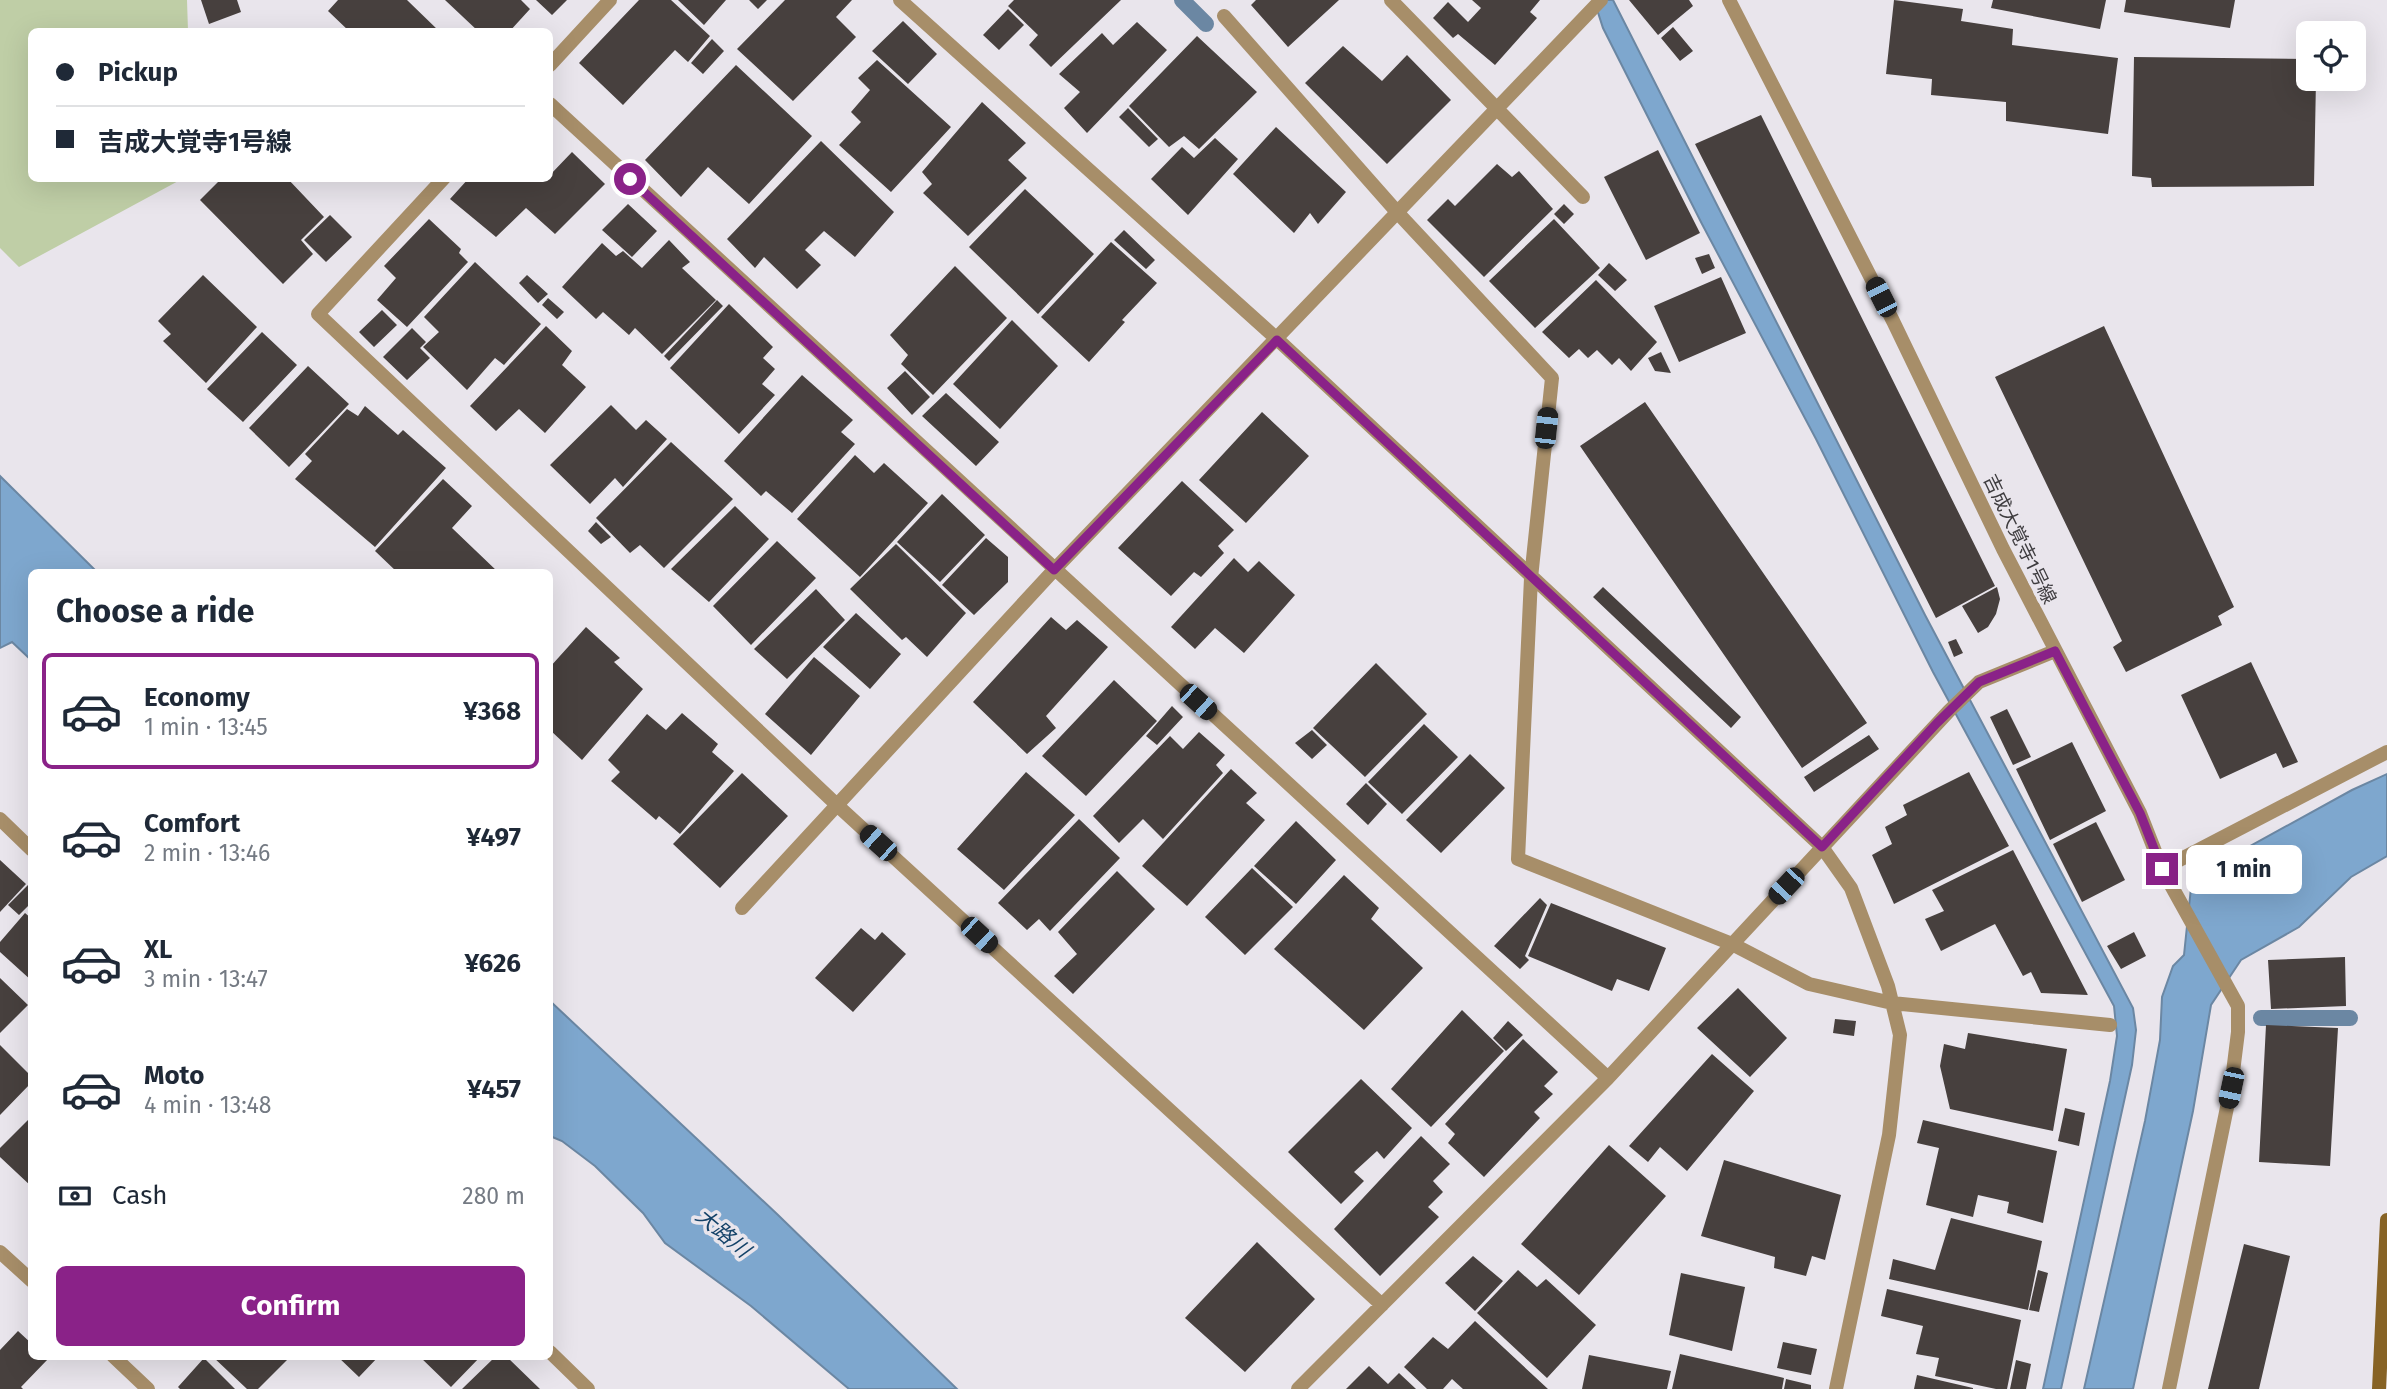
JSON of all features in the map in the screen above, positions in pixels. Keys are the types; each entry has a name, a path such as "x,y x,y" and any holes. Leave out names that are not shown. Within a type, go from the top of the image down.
{"main road":[{"path":"2379,1389 2387,1220"}],"street":[{"path":"553,62 610,0"},
{"path":"900,0 1277,340 1822,847 1851,888 1888,986 1900,1035 1889,1135 1836,1389"},
{"path":"1391,0 1583,197"},
{"path":"742,908 1054,570 1601,0"},
{"name":"吉成大覚寺1号線","path":"1729,0 1893,321 2055,651 2140,813 2162,869 2238,1006 2238,1032 2231,1088 2169,1389"},
{"path":"1224,16 1397,212 1552,378 1531,578 1518,859 1732,944 1809,984 1892,1003 2110,1026"},
{"path":"553,107 1608,1078"},
{"path":"440,182 318,314 838,806 1382,1305"},
{"path":"1300,1388 1608,1078 1937,723 1979,682 2055,651"},
{"path":"2162,869 2387,752"},
{"path":"0,820 28,846"},
{"path":"0,1252 28,1277"},
{"path":"553,1355 588,1389"},
{"path":"117,1360 148,1389"}],"green space":[{"path":"0,0 187,0 188,28 28,28 28,182 176,182 19,267 0,248"}],"water":[{"path":"1594,0 1613,0 1925,615 2133,1008 2136,1030 2132,1065 2061,1389 2043,1389 2110,1081 2117,1036 2114,1006 1933,672 1816,439 1702,224 1603,28"},
{"path":"0,476 94,569 28,569 28,657 12,642 0,648"},
{"path":"2387,774 2387,856 2351,877 2299,927 2241,960 2211,1005 2193,1111 2133,1389 2084,1389 2145,1121 2160,1040 2162,997 2173,966 2184,955 2192,878 2352,790"},
{"name":"大路川","path":"553,1004 777,1214 957,1389 849,1389 751,1306 665,1243 643,1213 595,1166 553,1137"}],"building":[{"path":"201,0 237,0 241,12 209,24"},
{"path":"338,0 407,0 436,28 346,28 328,11"},
{"path":"445,0 521,0 530,9 513,28 475,28"},
{"path":"536,0 567,0 552,15"},
{"path":"639,0 671,0 710,36 688,62 675,50 623,105 579,63"},
{"path":"678,0 726,0 704,25"},
{"path":"749,0 767,0 758,9"},
{"path":"785,0 852,0 836,17 856,37 793,101 737,49"},
{"path":"1014,0 1121,0 1051,67 1029,45 1038,35 1008,6"},
{"path":"1256,0 1339,0 1288,47 1251,5"},
{"path":"1472,0 1540,0 1530,12 1537,18 1495,65 1458,34 1453,38 1433,18 1448,2 1468,22 1481,8"},
{"path":"1629,0 1689,0 1693,6 1658,35"},
{"path":"1894,0 1963,9 1961,21 2013,29 2012,45 2118,58 2108,134 2006,121 2006,102 1931,95 1932,79 1886,74"},
{"path":"1993,0 2106,0 2100,29 1991,8"},
{"path":"2126,0 2235,0 2230,28 2124,12"},
{"path":"1008,9 1024,25 999,50 983,35"},
{"path":"903,21 937,54 908,84 872,51"},
{"path":"1137,22 1167,50 1087,133 1064,108 1080,92 1059,74 1102,33 1113,45"},
{"path":"1673,27 1693,51 1680,61 1661,38"},
{"path":"1197,36 1257,92 1199,149 1184,136 1169,147 1129,106"},
{"path":"712,39 724,51 703,74 691,63"},
{"path":"1343,46 1382,81 1407,55 1451,100 1387,164 1305,83"},
{"path":"2134,57 2296,59 2296,91 2316,91 2314,186 2152,187 2151,178 2132,176"},
{"path":"877,60 951,127 891,192 839,145 861,122 851,112 870,90 858,78"},
{"path":"736,65 812,136 749,204 708,167 681,197 645,160"},
{"path":"982,102 1026,143 1008,160 1027,178 968,236 923,193 932,184 922,172"},
{"path":"1128,108 1158,139 1149,147 1119,117"},
{"path":"1761,115 1995,586 1936,618 1695,144"},
{"path":"1276,127 1346,192 1318,224 1310,213 1294,233 1233,174"},
{"path":"1215,138 1238,159 1188,215 1151,179 1182,147 1194,158"},
{"path":"821,141 894,212 855,257 824,231 805,250 821,265 797,289 764,257 755,268 727,239"},
{"path":"1658,150 1700,233 1646,260 1604,177"},
{"path":"572,152 605,184 555,234 526,208 496,237 450,199 465,182 553,182 553,172"},
{"path":"1497,164 1512,177 1519,171 1553,209 1484,277 1427,220 1448,199 1455,206"},
{"path":"218,182 291,182 324,217 301,240 313,254 283,284 200,200"},
{"path":"1025,189 1094,254 1038,314 969,247"},
{"path":"628,204 657,231 632,257 602,230"},
{"path":"1564,204 1574,214 1564,224 1554,214"},
{"path":"330,215 352,237 326,262 304,240"},
{"path":"429,219 461,249 459,253 468,262 407,327 377,300 396,278 384,266"},
{"path":"1554,219 1600,268 1535,328 1489,281"},
{"path":"1124,230 1155,260 1146,269 1114,240"},
{"path":"669,240 690,262 682,268 716,300 662,354 635,328 629,335 603,312 596,319 562,287 602,243 616,256 623,251 642,268"},
{"path":"1111,242 1157,283 1122,320 1125,322 1089,362 1041,317"},
{"path":"1709,254 1715,268 1702,274 1695,258"},
{"path":"475,262 541,324 504,365 495,358 467,390 423,347 439,332 424,317"},
{"path":"1609,263 1627,280 1615,291 1598,275"},
{"path":"955,266 1007,318 933,395 901,364 908,355 890,335"},
{"path":"203,275 257,327 206,383 163,341 171,334 158,321"},
{"path":"527,275 548,294 538,303 519,283"},
{"path":"1721,277 1746,333 1679,362 1654,306"},
{"path":"1596,280 1657,342 1631,371 1619,358 1612,365 1597,350 1588,358 1579,349 1569,358 1542,332"},
{"path":"548,298 564,312 557,319 542,305"},
{"path":"717,300 723,306 669,361 664,356"},
{"path":"729,304 773,347 763,358 775,369 762,384 775,395 739,434 670,368"},
{"path":"382,310 397,325 374,347 359,332"},
{"path":"1012,320 1058,366 1000,429 953,384"},
{"path":"546,326 572,351 562,365 586,387 545,433 519,409 496,431 470,406"},
{"path":"2104,326 2234,607 2218,616 2222,625 2126,672 2113,647 2122,641 1995,377"},
{"path":"412,328 426,342 420,348 430,358 407,380 383,357"},
{"path":"262,332 297,365 243,422 207,389"},
{"path":"1661,352 1671,373 1655,371 1648,358"},
{"path":"308,366 349,404 289,467 249,428"},
{"path":"905,371 930,397 912,415 887,388"},
{"path":"802,375 853,420 841,432 855,444 792,513 766,491 761,496 724,461"},
{"path":"946,393 999,442 976,466 922,416"},
{"path":"1645,402 1867,723 1802,768 1580,446"},
{"path":"611,405 636,430 646,420 667,439 623,487 615,478 590,504 550,465"},
{"path":"365,406 398,435 403,430 446,468 375,547 295,479 312,461 305,454 347,409 358,416"},
{"path":"1262,412 1309,456 1246,523 1199,480"},
{"path":"671,442 733,499 664,568 640,545 630,553 596,518"},
{"path":"855,455 874,473 884,463 928,503 860,577 797,519"},
{"path":"443,479 472,506 452,528 495,569 394,569 375,551"},
{"path":"1182,481 1234,530 1218,546 1224,553 1201,577 1194,572 1171,596 1118,548"},
{"path":"942,494 985,535 940,582 897,542"},
{"path":"735,506 769,539 709,602 671,569"},
{"path":"596,522 611,537 601,544 588,531"},
{"path":"986,538 1008,557 1008,582 974,615 942,585"},
{"path":"777,541 816,578 751,645 713,606"},
{"path":"896,544 966,613 927,657 906,637 902,640 850,589"},
{"path":"1234,558 1248,572 1259,561 1295,595 1244,653 1215,628 1195,649 1171,627"},
{"path":"1603,587 1741,717 1731,728 1593,597"},
{"path":"1997,587 2000,599 1996,614 1988,627 1978,633 1962,606"},
{"path":"816,589 845,620 787,679 754,649"},
{"path":"856,613 901,654 870,689 823,647"},
{"path":"1051,617 1066,630 1077,620 1108,647 1046,716 1056,728 1027,754 973,702"},
{"path":"586,627 620,658 614,662 643,689 582,760 553,733 553,664"},
{"path":"1956,639 1963,653 1954,657 1948,642"},
{"path":"814,657 860,696 811,755 765,714"},
{"path":"2251,662 2298,762 2283,768 2276,753 2220,779 2181,695"},
{"path":"1376,663 1427,714 1365,777 1313,728"},
{"path":"1114,680 1157,721 1086,796 1042,756"},
{"path":"1172,706 1183,717 1157,745 1146,736"},
{"path":"2007,709 2031,757 2013,765 1990,717"},
{"path":"682,713 718,744 712,752 734,771 680,834 659,816 656,820 611,781 620,772 608,760 647,714 666,730"},
{"path":"1424,724 1458,757 1402,814 1368,782"},
{"path":"1312,730 1327,745 1312,759 1295,743"},
{"path":"1199,732 1225,755 1216,765 1223,773 1163,839 1143,819 1119,843 1093,816 1170,736 1183,749"},
{"path":"1869,735 1879,749 1814,792 1804,777"},
{"path":"2072,742 2106,811 2050,840 2016,769"},
{"path":"1470,754 1505,788 1441,853 1406,820"},
{"path":"1231,769 1257,793 1246,803 1265,820 1187,906 1142,866"},
{"path":"1026,772 1075,815 1004,890 957,849"},
{"path":"1969,772 2009,846 1894,904 1872,855 1892,844 1885,827 1907,815 1903,805"},
{"path":"742,773 788,816 720,888 673,844"},
{"path":"1366,783 1387,804 1368,825 1346,804"},
{"path":"1079,819 1120,858 1050,931 1039,919 1027,930 998,903"},
{"path":"1296,821 1336,860 1296,904 1254,866"},
{"path":"2096,822 2125,880 2082,902 2053,844"},
{"path":"2013,850 2088,995 2041,993 2031,972 2023,976 1995,924 1941,951 1925,919 1944,911 1932,890"},
{"path":"0,860 26,884 0,912"},
{"path":"1252,868 1293,907 1245,955 1205,917"},
{"path":"1117,871 1155,909 1073,994 1054,976 1077,954 1058,932"},
{"path":"1344,875 1379,908 1371,919 1423,968 1364,1030 1274,949"},
{"path":"28,885 28,906 19,915 8,905"},
{"path":"1540,898 1547,905 1525,956 1529,960 1520,969 1494,946"},
{"path":"1551,903 1666,948 1649,991 1617,979 1612,991 1528,956"},
{"path":"25,913 28,916 28,977 0,952 0,942"},
{"path":"861,928 875,940 882,932 906,954 853,1012 815,978"},
{"path":"2134,932 2146,956 2121,969 2107,946"},
{"path":"2345,957 2346,1006 2271,1009 2268,960"},
{"path":"0,978 28,1005 0,1033"},
{"path":"1738,988 1787,1038 1750,1077 1697,1028"},
{"path":"1462,1010 1504,1051 1431,1127 1391,1089"},
{"path":"1835,1019 1856,1021 1854,1036 1833,1033"},
{"path":"1508,1021 1523,1035 1506,1051 1493,1038"},
{"path":"2266,1025 2338,1028 2330,1166 2259,1162"},
{"path":"1968,1033 2067,1049 2053,1131 1950,1109 1940,1066 1944,1044 1965,1049"},
{"path":"1523,1039 1558,1072 1544,1086 1553,1094 1534,1112 1540,1118 1484,1177 1448,1143 1455,1134 1445,1124"},
{"path":"0,1045 28,1073 28,1086 0,1115"},
{"path":"1712,1054 1754,1091 1687,1171 1660,1147 1648,1162 1629,1146"},
{"path":"1361,1079 1412,1128 1384,1159 1377,1151 1354,1172 1364,1181 1341,1204 1288,1152"},
{"path":"2065,1108 2085,1113 2079,1146 2058,1141"},
{"path":"28,1120 28,1183 0,1157 0,1148"},
{"path":"1923,1120 2057,1151 2043,1223 2007,1213 2009,1202 1978,1195 1973,1217 1926,1205 1939,1148 1917,1143"},
{"path":"1421,1136 1450,1164 1433,1181 1443,1192 1428,1207 1439,1217 1380,1276 1334,1229"},
{"path":"1609,1145 1666,1196 1579,1295 1521,1244"},
{"path":"1724,1160 1841,1195 1825,1260 1812,1256 1806,1276 1774,1268 1775,1257 1701,1236"},
{"path":"1951,1218 2042,1241 2028,1310 1889,1279 1893,1259 1935,1270"},
{"path":"1257,1242 1315,1299 1245,1372 1185,1318"},
{"path":"2244,1244 2290,1256 2259,1389 2208,1389"},
{"path":"1473,1256 1503,1281 1475,1311 1445,1283"},
{"path":"1518,1270 1537,1287 1546,1279 1596,1325 1547,1378 1477,1313"},
{"path":"2038,1270 2048,1273 2039,1312 2029,1310"},
{"path":"1681,1273 1745,1287 1732,1351 1669,1335"},
{"path":"1887,1289 2021,1320 2007,1389 1935,1376 1939,1358 1916,1354 1923,1326 1881,1316"},
{"path":"1475,1321 1548,1389 1463,1389 1452,1379 1443,1389 1427,1389 1404,1367 1433,1337 1448,1349"},
{"path":"18,1331 28,1340 28,1360 47,1360 21,1387 23,1389 0,1389 0,1350"},
{"path":"1783,1342 1817,1349 1811,1375 1777,1368"},
{"path":"1680,1354 1784,1378 1782,1389 1672,1389"},
{"path":"1589,1355 1671,1371 1667,1389 1582,1389"},
{"path":"202,1360 206,1360 235,1389 180,1389 178,1387"},
{"path":"216,1360 287,1360 258,1389 247,1389"},
{"path":"341,1360 375,1360 359,1377"},
{"path":"423,1360 477,1360 451,1387"},
{"path":"492,1360 510,1360 540,1389 462,1389"},
{"path":"2016,1360 2031,1364 2026,1389 2010,1389"},
{"path":"1369,1366 1388,1384 1399,1373 1416,1389 1346,1389"},
{"path":"1917,1375 1973,1388 1973,1389 1914,1389"},
{"path":"1786,1379 1811,1385 1811,1389 1784,1389"}],"waterway":[{"path":"1182,0 1206,24"},
{"path":"2261,1018 2350,1018"}],"route":[{"path":"630,179 1054,570 1277,340 1822,847 1937,723 1979,682 2055,651 2140,813 2162,869"}]}
